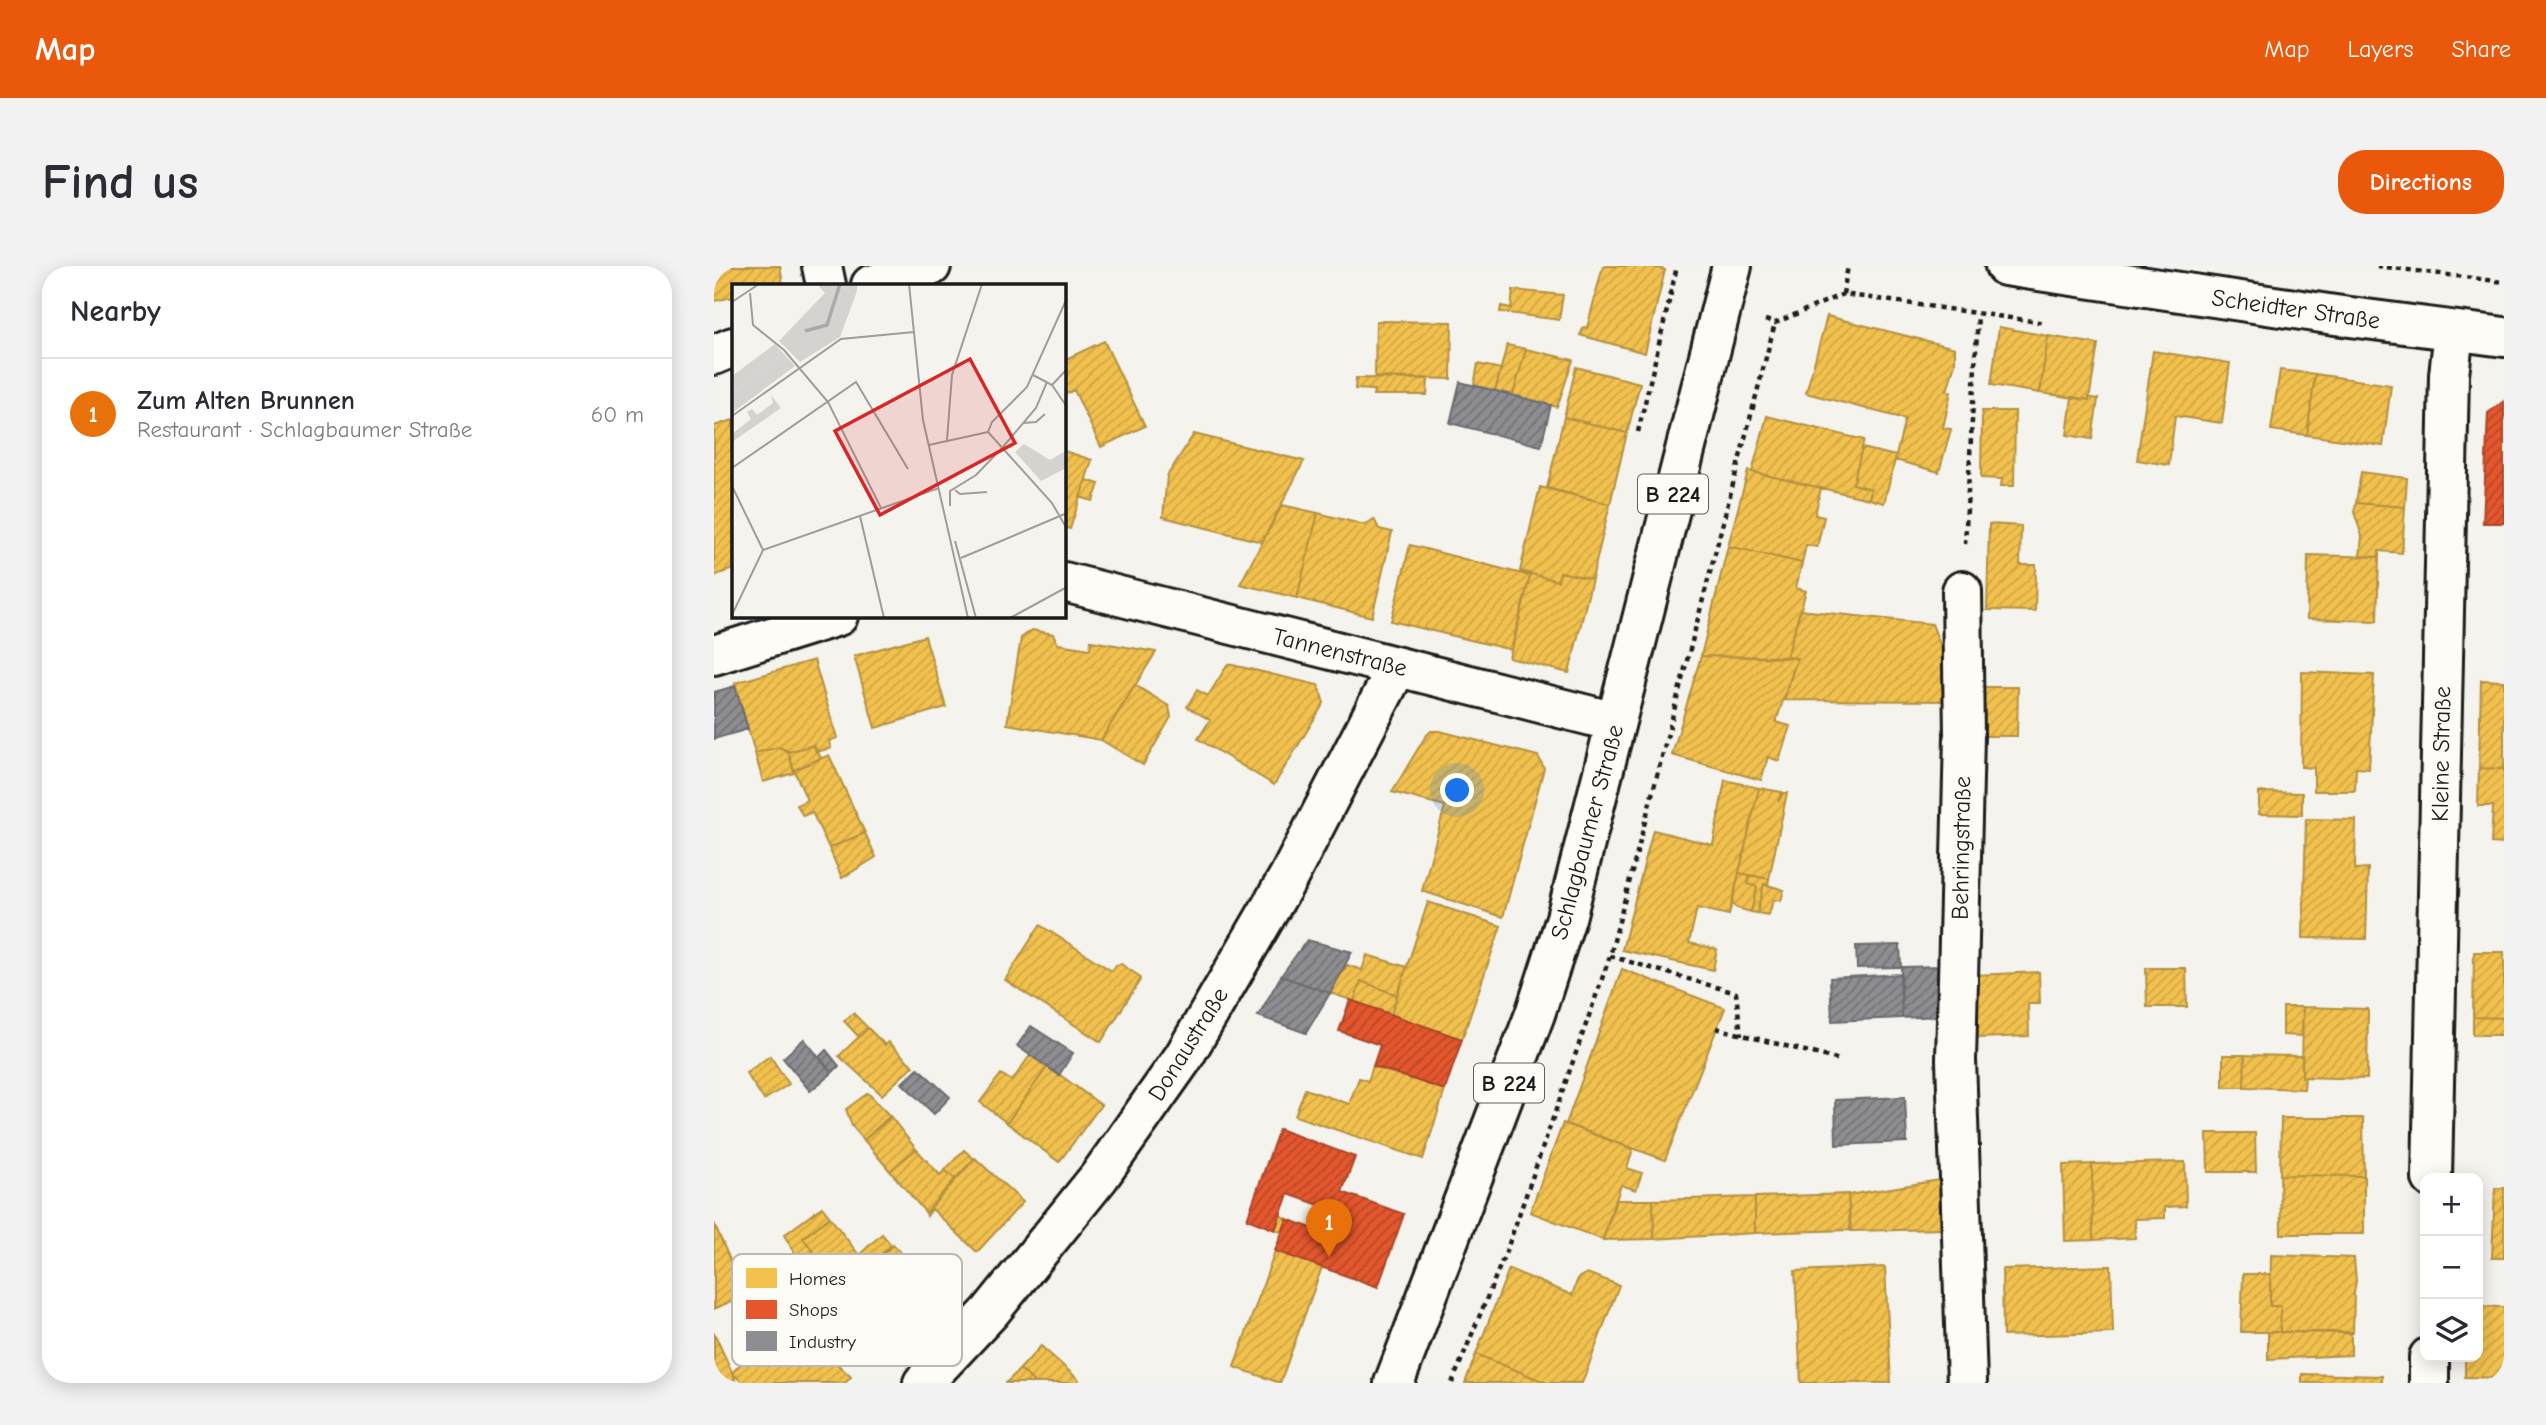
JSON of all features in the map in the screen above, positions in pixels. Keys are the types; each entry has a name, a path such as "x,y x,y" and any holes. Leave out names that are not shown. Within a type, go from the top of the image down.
{"street":[{"path":"822,266 826,284"},
{"path":"874,284 931,266"},
{"name":"Schlagbaumer Straße","path":"1394,1383 1535,1014 1566,918 1732,266"},
{"name":"Scheidter Straße","path":"2005,266 2504,337"},
{"name":"Kleine Straße","path":"2432,1173 2449,375 2454,331"},
{"path":"714,355 732,347"},
{"name":"Tannenstraße","path":"1066,583 1615,722"},
{"name":"Behringstraße","path":"1962,591 1964,736 1956,1060 1967,1383"},
{"path":"714,655 832,618"},
{"name":"Donaustraße","path":"962,1342 990,1312 1099,1177 1183,1058 1289,876 1398,667"},
{"path":"2429,1362 2429,1383"},
{"name":"Donaustraße","path":"923,1383 939,1366"}],"path":[{"path":"1843,294 1848,266"},
{"path":"2377,266 2504,282"},
{"path":"1635,443 1671,293"},
{"path":"1962,591 1978,314"},
{"path":"1610,956 1736,993 1741,1035"},
{"path":"1716,1028 1840,1060"}],"building: Homes":[{"path":"714,266 780,266 783,284 732,284 732,297 714,301"},
{"path":"1603,266 1650,266 1665,270 1645,353 1580,335 1584,327 1587,328"},
{"path":"1513,290 1563,295 1559,320 1500,312 1501,306 1511,308"},
{"path":"1827,316 1955,348 1955,363 1947,391 1951,392 1943,428 1951,429 1939,472 1895,460 1905,419 1806,393"},
{"path":"1376,321 1452,322 1451,379 1375,377"},
{"path":"1999,327 2048,336 2040,393 1991,385"},
{"path":"2048,336 2098,344 2089,400 2040,393"},
{"path":"1104,341 1145,426 1101,447 1074,390 1066,394 1066,359"},
{"path":"1507,345 1526,349 1513,395 1495,391"},
{"path":"1526,349 1573,360 1557,407 1513,395"},
{"path":"2153,351 2230,363 2222,423 2175,416 2169,465 2137,460"},
{"path":"1478,364 1501,369 1495,391 1474,385"},
{"path":"1576,367 1640,383 1627,433 1564,417"},
{"path":"2280,370 2315,374 2307,435 2271,430"},
{"path":"2315,374 2391,385 2383,446 2307,435"},
{"path":"1356,378 1428,379 1427,395 1373,395 1374,390 1355,389"},
{"path":"2072,397 2098,399 2092,439 2067,435"},
{"path":"1982,411 2015,411 2014,486 2001,486 2002,479 1981,478"},
{"path":"1767,416 1864,440 1853,484 1871,489 1869,499 1752,472"},
{"path":"1564,417 1627,433 1610,504 1547,488"},
{"path":"732,420 732,569 714,578 714,426"},
{"path":"1194,434 1304,461 1262,542 1163,517 1167,476"},
{"path":"1862,448 1896,456 1884,503 1869,499 1871,489 1853,484"},
{"path":"1066,452 1092,460 1070,529 1066,528"},
{"path":"1748,471 1821,488 1815,515 1824,517 1817,547 1806,545 1802,563 1728,546"},
{"path":"2361,472 2407,478 2405,507 2356,503"},
{"path":"1086,480 1099,484 1093,501 1080,497"},
{"path":"1540,487 1610,504 1592,579 1560,572 1558,581 1520,571"},
{"path":"2356,503 2405,507 2402,553 2379,551 2379,557 2360,556 2362,536 2354,512"},
{"path":"1282,505 1318,513 1297,598 1240,584"},
{"path":"1318,513 1365,525 1374,519 1379,529 1392,532 1372,617 1297,598"},
{"path":"1989,524 2021,526 2020,565 2036,565 2035,611 1987,610"},
{"path":"1410,545 1530,576 1512,650 1391,621"},
{"path":"1728,546 1802,563 1796,588 1806,591 1787,657 1701,656"},
{"path":"2308,555 2379,557 2377,621 2307,619"},
{"path":"1520,571 1558,581 1560,572 1592,579 1569,673 1509,658 1530,576"},
{"path":"1800,610 1932,624 1945,658 1949,701 1784,700 1797,658 1787,657"},
{"path":"1032,630 1053,634 1058,644 1090,649 1091,641 1156,652 1101,740 1007,724 1021,638"},
{"path":"925,636 946,707 875,728 854,656"},
{"path":"1701,656 1797,658 1776,722 1790,726 1779,761 1768,757 1761,780 1672,755"},
{"path":"814,660 837,738 829,741 831,748 816,752 814,745 788,752 779,747 755,753 735,683"},
{"path":"1228,664 1318,685 1324,703 1274,785 1198,739 1210,720 1187,707 1197,690 1208,696"},
{"path":"2302,672 2374,675 2369,769 2356,768 2355,791 2314,791 2314,768 2301,767"},
{"path":"2481,680 2504,681 2504,769 2479,768"},
{"path":"1135,685 1169,706 1171,717 1143,765 1101,740"},
{"path":"1974,687 2018,687 2017,736 1974,736"},
{"path":"1431,731 1538,756 1544,768 1503,917 1422,891 1445,806 1392,792"},
{"path":"814,745 821,758 794,770 788,752"},
{"path":"779,747 788,751 794,773 763,782 755,753"},
{"path":"829,755 865,833 829,848 812,812 803,816 797,805 807,800 794,770"},
{"path":"2479,768 2504,769 2504,844 2491,843 2493,806 2478,806"},
{"path":"1725,780 1759,788 1729,915 1697,908 1689,943 1717,949 1713,970 1622,950 1653,830 1713,845"},
{"path":"1759,788 1782,792 1778,802 1783,793 1787,793 1769,879 1739,873"},
{"path":"2259,792 2302,793 2302,815 2259,814"},
{"path":"2306,819 2356,820 2355,869 2368,868 2366,939 2303,938"},
{"path":"865,833 876,857 842,878 829,848"},
{"path":"1739,873 1750,875 1748,884 1757,887 1751,912 1732,904"},
{"path":"1750,875 1769,879 1768,886 1764,884 1757,913 1751,912 1757,887 1748,884"},
{"path":"1764,884 1784,890 1781,901 1773,900 1769,915 1757,913"},
{"path":"1428,902 1501,926 1462,1039 1391,1015"},
{"path":"1040,925 1112,971 1116,965 1121,964 1139,976 1140,980 1101,1042 1005,980"},
{"path":"2474,952 2504,952 2504,1018 2473,1017"},
{"path":"1367,955 1407,967 1397,995 1361,981 1354,1001 1330,993 1347,965 1362,970"},
{"path":"2146,968 2186,968 2187,1007 2147,1007"},
{"path":"1622,969 1725,1008 1665,1160 1566,1124"},
{"path":"2039,972 2040,1004 2028,1004 2029,1036 1978,1038 1975,975"},
{"path":"1361,981 1397,995 1391,1015 1354,1001"},
{"path":"2283,1007 2303,1007 2302,1036 2283,1035"},
{"path":"2303,1007 2368,1009 2367,1079 2302,1077"},
{"path":"853,1013 868,1028 859,1037 844,1021"},
{"path":"2473,1017 2504,1018 2504,1035 2473,1035"},
{"path":"868,1028 885,1045 888,1042 913,1066 882,1095 839,1056"},
{"path":"1031,1054 1048,1066 1007,1123 980,1102 1001,1074 1012,1081"},
{"path":"2223,1055 2245,1055 2244,1087 2223,1087"},
{"path":"2245,1055 2302,1056 2304,1089 2244,1087"},
{"path":"770,1056 789,1084 764,1100 746,1073"},
{"path":"1048,1066 1101,1105 1059,1162 1007,1123"},
{"path":"1373,1066 1445,1090 1423,1159 1295,1116 1305,1089 1349,1104 1359,1078 1368,1081"},
{"path":"868,1093 890,1116 864,1140 852,1126 846,1109"},
{"path":"891,1117 916,1149 890,1171 864,1140"},
{"path":"2281,1118 2363,1118 2364,1176 2280,1175"},
{"path":"1563,1123 1633,1149 1627,1168 1642,1173 1636,1190 1621,1185 1603,1240 1530,1212"},
{"path":"2207,1133 2255,1133 2256,1172 2208,1172"},
{"path":"916,1149 940,1175 945,1170 955,1179 926,1213 890,1171"},
{"path":"964,1150 974,1159 955,1179 945,1170"},
{"path":"975,1158 1023,1202 977,1252 932,1209 927,1216 926,1213"},
{"path":"2185,1162 2186,1206 2165,1207 2165,1218 2135,1219 2135,1238 2093,1240 2092,1164"},
{"path":"2092,1164 2093,1240 2065,1241 2063,1165"},
{"path":"2280,1175 2364,1176 2364,1234 2281,1234"},
{"path":"1946,1179 1946,1229 1851,1231 1848,1195"},
{"path":"2495,1188 2504,1188 2504,1258 2492,1258"},
{"path":"1848,1194 1850,1230 1755,1233 1755,1197"},
{"path":"1755,1197 1755,1233 1654,1239 1653,1200"},
{"path":"1615,1200 1653,1200 1654,1239 1603,1240"},
{"path":"822,1207 830,1217 803,1238 816,1254 795,1254 784,1235"},
{"path":"1280,1215 1287,1219 1282,1232 1275,1230"},
{"path":"830,1217 858,1254 815,1254 803,1238"},
{"path":"714,1223 732,1265 732,1301 714,1309"},
{"path":"882,1234 892,1246 883,1254 860,1254"},
{"path":"893,1244 902,1254 882,1254"},
{"path":"1275,1251 1322,1267 1280,1383 1234,1367"},
{"path":"2271,1255 2354,1258 2356,1281 2353,1333 2280,1332 2281,1306 2270,1306"},
{"path":"2111,1266 2113,1333 2003,1336 2002,1269"},
{"path":"1885,1267 1891,1383 1801,1383 1795,1271"},
{"path":"1509,1269 1572,1295 1578,1278 1587,1273 1619,1285 1582,1383 1547,1383 1476,1354"},
{"path":"2243,1274 2270,1274 2270,1306 2281,1306 2280,1332 2241,1332"},
{"path":"2483,1306 2504,1307 2504,1378 2465,1377 2465,1362 2483,1362"},
{"path":"2268,1332 2351,1332 2351,1355 2268,1359"},
{"path":"714,1333 733,1374 736,1383 714,1383"},
{"path":"1041,1346 1079,1380 1076,1383 1035,1383 1020,1369"},
{"path":"1476,1354 1547,1383 1465,1383"},
{"path":"739,1366 839,1366 851,1377 845,1383 743,1383 732,1373"},
{"path":"1020,1369 1035,1383 1006,1383"},
{"path":"2302,1374 2382,1376 2382,1383 2302,1383"}],"building: Shops":[{"path":"2504,401 2504,523 2483,523 2488,413"},
{"path":"1350,1000 1462,1039 1445,1090 1373,1066 1380,1045 1339,1031"},
{"path":"1279,1129 1355,1157 1342,1192 1404,1214 1378,1287 1275,1251 1287,1219 1317,1230 1325,1207 1288,1194 1275,1230 1247,1219"}],"building: Industry":[{"path":"1460,382 1551,405 1541,446 1450,423"},
{"path":"735,686 748,729 714,739 714,692"},
{"path":"1307,940 1352,952 1330,993 1281,976"},
{"path":"1900,945 1901,967 1857,968 1856,946"},
{"path":"1944,966 1938,1016 1902,1018 1901,967"},
{"path":"1900,974 1902,1018 1832,1021 1830,978"},
{"path":"1281,976 1330,993 1306,1033 1258,1016"},
{"path":"1031,1026 1073,1053 1059,1075 1017,1046"},
{"path":"804,1039 832,1073 810,1091 783,1058"},
{"path":"826,1050 839,1066 832,1073 819,1057"},
{"path":"918,1068 950,1097 934,1114 902,1083"},
{"path":"1905,1097 1907,1142 1836,1145 1835,1100"}],"place":[{"name":"Zum Alten Brunnen","path":"1329,1257"}]}
